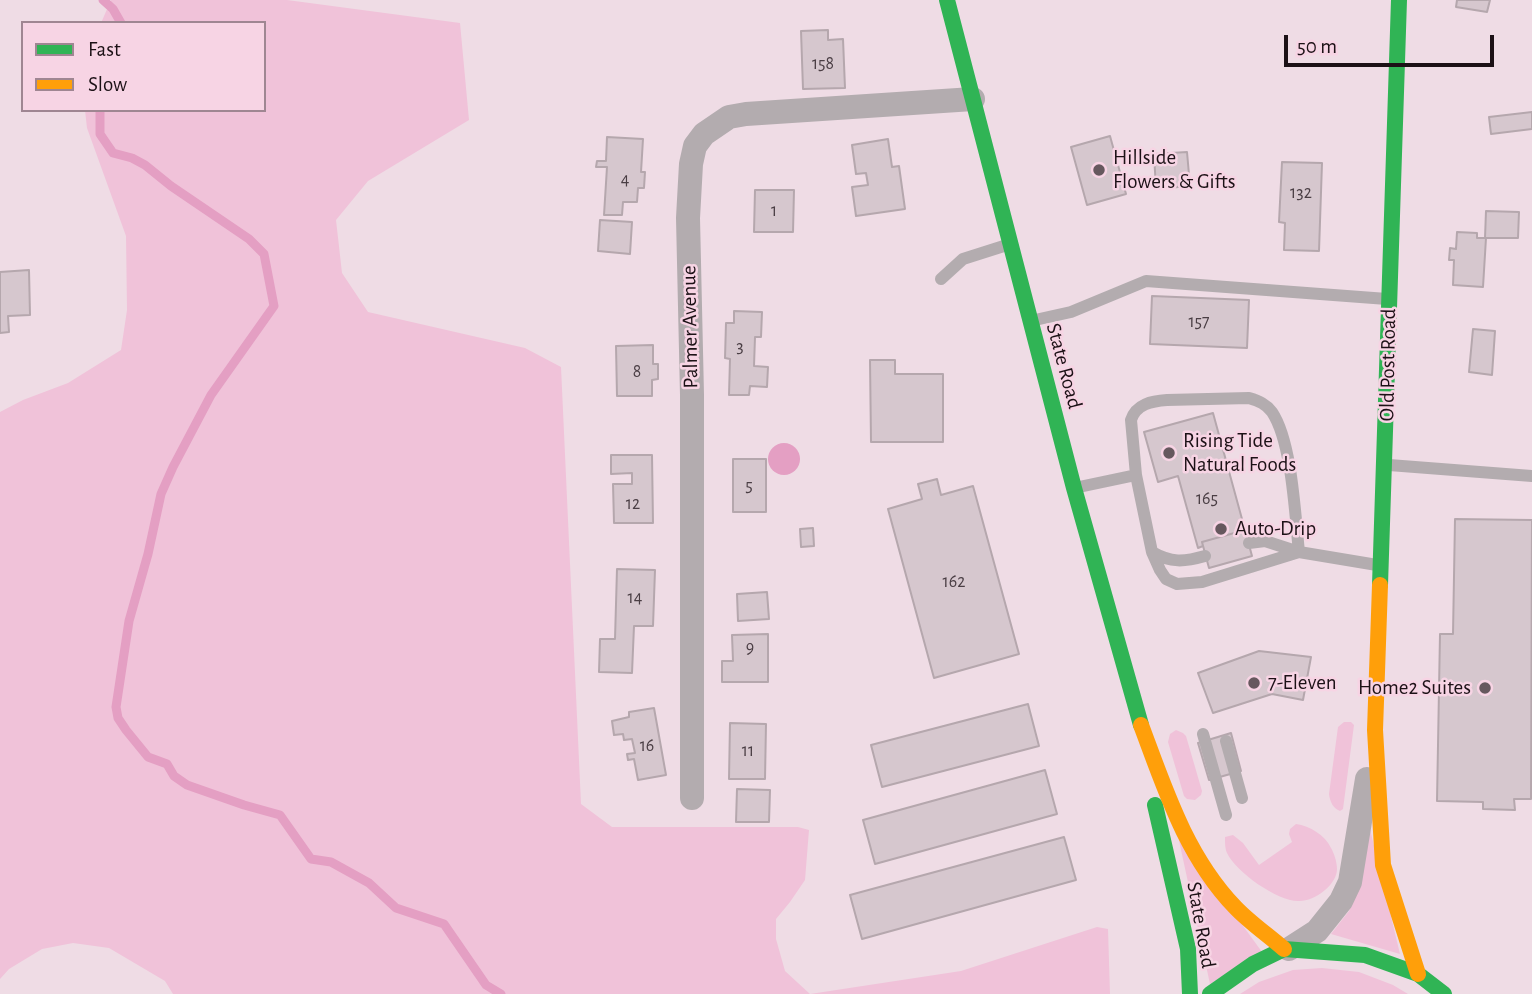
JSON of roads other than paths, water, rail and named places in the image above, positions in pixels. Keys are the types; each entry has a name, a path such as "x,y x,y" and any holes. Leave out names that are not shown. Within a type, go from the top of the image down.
{"main road":[{"name":"State Road","path":"947,0 1074,488 1147,740 1172,807 1189,843 1209,875 1235,907 1287,949"},
{"name":"Old Post Road","path":"1398,0 1375,730 1383,865 1418,974"},
{"name":"State Road","path":"1147,740 1153,792 1188,949 1191,994"},
{"path":"1210,994 1253,964 1287,949 1365,955 1418,974 1444,994"}],"street":[{"name":"Palmer Avenue","path":"692,798 692,395 688,218 691,164 695,146 704,134 716,125 729,117 746,114 973,99"},
{"name":"Old Post Road","path":"1287,949 1317,931 1341,901 1350,882 1375,730"}],"lane":[{"path":"941,279 963,259 1011,244"},
{"path":"1031,321 1071,312 1146,281 1389,299"},
{"path":"1249,398 1261,402 1271,411 1283,438 1300,552 1202,582 1177,584 1166,579 1152,552 1136,475 1131,420 1136,410 1154,401 1167,400 1249,398"},
{"path":"1385,464 1532,476"},
{"path":"1074,488 1136,475"},
{"path":"1248,543 1265,541 1300,552 1380,566"},
{"path":"1152,552 1163,559 1175,561 1205,556"},
{"path":"1203,734 1226,815"},
{"path":"1226,741 1242,798"}],"waterway":[{"path":"103,0 113,9 120,21"},
{"path":"100,112 100,134 113,153 145,165 249,239 264,254 274,306 211,395 161,494 129,621 116,707 118,718 148,757 167,764 174,776 187,785 280,815 311,859 331,862 369,883 396,908 444,924 486,985 501,994"}],"place":[{"name":"Hillside Flowers & Gifts","path":"1099,170"},
{"name":"Rising Tide Natural Foods","path":"1169,453"},
{"name":"Auto-Drip","path":"1221,529"},
{"name":"7-Eleven","path":"1254,683"},
{"name":"Home2 Suites","path":"1485,688"}]}
